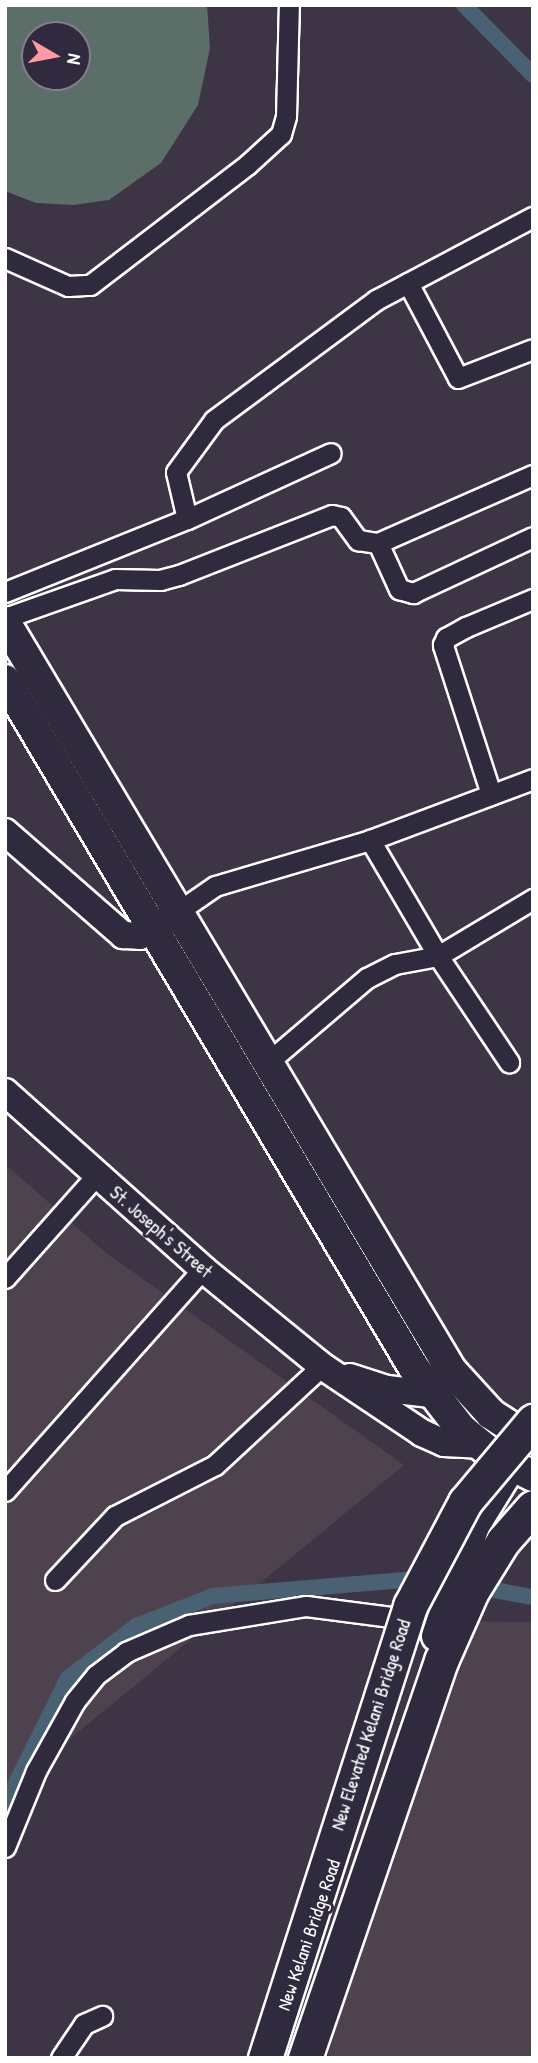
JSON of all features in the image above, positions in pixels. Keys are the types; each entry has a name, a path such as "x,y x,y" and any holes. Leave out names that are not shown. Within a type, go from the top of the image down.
{"highway":[{"name":"New Elevated Kelani Bridge Road","path":"266,2058 410,1606 465,1502 518,1444"},
{"path":"305,2058 441,1661 472,1591 503,1541 533,1507"}],"main road":[{"path":"5,620 164,921 431,1394 518,1444"},
{"path":"5,680 164,921 267,1063 451,1370 471,1396 518,1444"},
{"path":"5,832 116,931 131,937 164,921"},
{"name":"St. Joseph's Street","path":"5,1092 203,1269 322,1366 422,1433 452,1444 518,1444"},
{"name":"St. Joseph's Street","path":"322,1366 387,1389 431,1394"},
{"name":"New Kelani Bridge Road","path":"266,2058 427,1611 450,1559 518,1444"},
{"name":"New Kelani Bridge Road","path":"288,2058 427,1611"}],"street":[{"path":"5,258 68,286 90,285 247,165 281,134 289,5"},
{"path":"187,519 176,472 214,421 376,300 533,217"},
{"path":"408,282 458,378 533,349"},
{"path":"5,592 187,519 331,453"},
{"path":"5,620 115,579 160,580 179,575 332,515 341,517 358,540 378,543 533,475"},
{"path":"378,543 399,589 413,593 533,537"},
{"path":"491,794 443,645 446,638 466,627 533,599"},
{"path":"164,921 215,886 370,840 533,779"},
{"path":"370,840 438,956 509,1062"},
{"path":"267,1063 367,978 395,964 438,956 533,899"},
{"path":"5,1278 96,1176"},
{"path":"5,1491 203,1269"},
{"path":"55,1580 115,1516 215,1465 322,1366"},
{"path":"5,1847 36,1771 75,1701 96,1675 126,1652 189,1625 306,1606 427,1611"},
{"path":"61,2058 84,2024 102,2015"}],"shaded area":[{"path":"5,1164 105,1252 404,1465 5,1792"},
{"path":"468,1621 533,1622 533,2058 327,2058 418,1765"}],"green space":[{"path":"5,5 207,5 210,48 198,105 161,163 109,200 73,205 36,203 5,191"}],"waterway":[{"path":"464,5 533,75"},
{"path":"5,1805 68,1678 136,1626 213,1596 428,1578"},
{"path":"471,1586 533,1597"}]}
